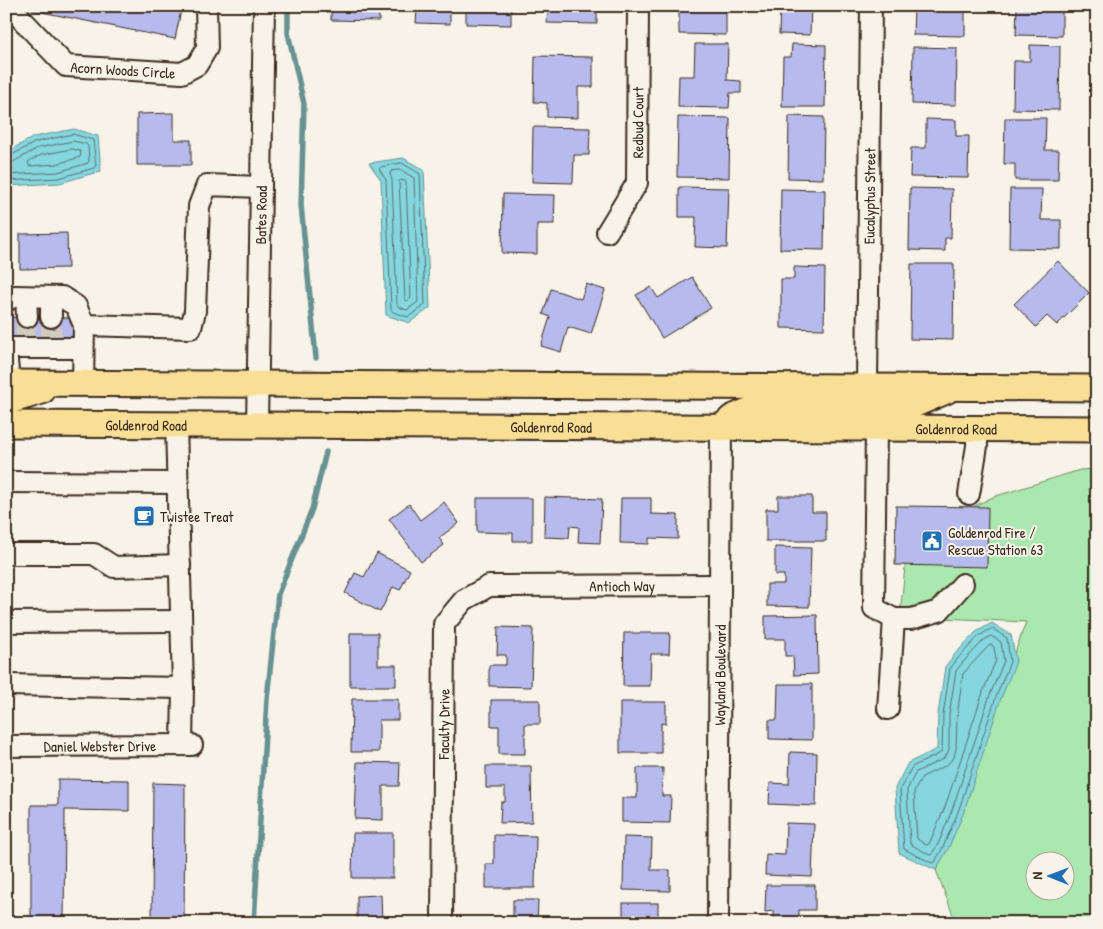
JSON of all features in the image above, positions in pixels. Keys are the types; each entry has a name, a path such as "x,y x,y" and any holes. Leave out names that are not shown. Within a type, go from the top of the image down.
{"main road":[{"path":"7,390 73,384 1097,388"},
{"path":"721,428 732,418 757,407 906,408 955,386"},
{"name":"Goldenrod Road","path":"6,424 1097,429"}],"street":[{"name":"Acorn Woods Circle","path":"11,6 66,66 182,73 197,65 207,48 206,6"},
{"name":"Bates Road","path":"257,424 264,6"},
{"name":"Redbud Court","path":"607,232 637,183 638,6"},
{"name":"Eucalyptus Street","path":"867,386 871,6"},
{"path":"84,325 191,328 195,311 199,206 207,185 261,187"},
{"path":"6,300 14,296 62,297 76,306 84,325 83,348 73,384"},
{"path":"26,296 26,317"},
{"path":"51,297 51,317"},
{"path":"7,390 15,346 50,343 83,348"},
{"path":"6,686 183,688 176,424"},
{"name":"Wayland Boulevard","path":"718,923 721,428"},
{"path":"876,428 874,608 894,619 911,619 939,611 963,584"},
{"path":"970,494 977,446 977,428"},
{"path":"6,482 178,483"},
{"path":"6,554 94,554 114,567 180,565"},
{"name":"Antioch Way","path":"526,585 720,585"},
{"name":"Faculty Drive","path":"442,923 444,624 464,600 489,586 526,585"},
{"path":"888,709 894,619"},
{"path":"6,622 181,621"},
{"name":"Daniel Webster Drive","path":"6,746 187,745 183,688"}],"green space":[{"path":"1097,469 1097,923 956,923 936,870 1026,622 900,616 906,557 932,527 993,497 1080,470"}],"water":[{"path":"74,129 98,136 101,171 60,183 6,186 8,151 34,137"},
{"path":"403,158 424,170 430,308 409,323 386,315 381,180 369,163"},
{"path":"992,623 1011,635 1016,662 1001,698 963,814 949,847 936,870 899,853 895,788 908,763 937,749 938,714 945,667 976,632"}],"building":[{"path":"22,6 182,6 175,39 22,8"},
{"path":"317,6 379,6 379,21 331,20 331,7"},
{"path":"399,6 450,6 450,24 416,23 417,8 399,8"},
{"path":"466,6 511,6 511,25 466,24"},
{"path":"548,6 597,6 597,24 547,23"},
{"path":"679,6 726,6 726,35 679,34"},
{"path":"780,6 811,6 810,35 779,34"},
{"path":"914,6 965,6 965,36 913,35"},
{"path":"1017,6 1062,6 1062,36 1016,35"},
{"path":"695,44 728,44 727,80 741,81 741,93 730,93 729,108 678,107 679,76 694,76"},
{"path":"792,44 826,45 825,107 782,107 783,57 791,57"},
{"path":"1030,45 1060,46 1059,110 1013,109 1014,61 1030,61"},
{"path":"913,47 957,48 956,105 912,104"},
{"path":"535,56 593,57 593,87 578,87 578,118 547,117 547,103 534,102"},
{"path":"174,113 174,140 191,140 191,165 137,165 137,114"},
{"path":"789,116 824,117 823,179 788,178"},
{"path":"678,117 730,118 729,178 677,177"},
{"path":"1005,118 1046,118 1045,150 1059,150 1058,180 1015,180 1015,164 1004,164"},
{"path":"926,119 956,120 956,136 969,136 968,178 910,177 911,148 926,148"},
{"path":"533,127 590,128 589,155 574,155 573,183 532,182"},
{"path":"679,187 729,188 727,248 695,247 696,217 679,217"},
{"path":"910,188 952,189 951,238 945,238 945,251 909,250"},
{"path":"781,189 825,190 824,250 780,249"},
{"path":"1010,189 1042,189 1041,220 1061,220 1061,249 1009,248"},
{"path":"503,194 555,195 554,224 537,224 537,254 502,253"},
{"path":"67,233 68,268 20,269 20,234"},
{"path":"1058,261 1089,293 1057,325 1047,316 1036,327 1014,304"},
{"path":"911,264 954,264 953,340 910,339"},
{"path":"794,267 825,268 824,329 781,328 781,279 794,279"},
{"path":"692,277 711,308 662,338 636,295 651,287 658,298"},
{"path":"586,284 605,290 591,334 568,327 561,352 541,346 550,317 543,314 551,289 581,299"},
{"path":"6,317 75,318 74,339 6,337"},
{"path":"778,496 812,496 812,512 826,512 826,541 766,541 766,509 778,509"},
{"path":"545,497 602,499 600,543 578,542 579,527 570,526 569,538 544,537"},
{"path":"477,498 532,498 532,541 513,541 513,533 477,532"},
{"path":"621,498 651,498 651,514 678,515 678,539 649,538 649,544 620,543"},
{"path":"444,502 459,523 439,538 444,545 421,562 389,519 409,504 420,520"},
{"path":"896,506 988,507 987,567 895,565"},
{"path":"775,547 811,548 809,607 767,606 767,584 784,584 784,575 775,575"},
{"path":"377,553 410,570 400,590 393,587 380,612 345,593 355,573 364,577"},
{"path":"817,615 818,674 794,675 793,656 785,656 785,639 765,639 765,616"},
{"path":"498,627 533,628 531,687 489,686 489,665 506,665 506,655 497,655"},
{"path":"350,633 378,633 378,665 396,665 396,686 350,686"},
{"path":"624,633 670,633 669,654 651,654 650,686 623,686"},
{"path":"778,684 812,684 812,740 769,739 769,720 777,720"},
{"path":"352,699 398,699 398,720 379,720 379,752 351,752"},
{"path":"491,700 540,700 540,724 525,724 525,754 499,754 499,726 491,726"},
{"path":"620,702 666,702 666,724 661,723 661,753 620,753"},
{"path":"790,752 817,753 816,806 769,804 770,783 789,784"},
{"path":"357,762 400,763 399,786 383,786 383,820 355,819"},
{"path":"486,766 531,766 532,822 500,823 501,802 505,802 505,788 486,788"},
{"path":"637,768 663,768 662,796 671,796 670,823 622,822 622,798 637,798"},
{"path":"58,779 129,780 129,811 65,810 64,923 31,923 31,805 58,805"},
{"path":"153,783 185,784 184,923 152,923"},
{"path":"786,823 814,824 812,877 765,875 766,854 785,855"},
{"path":"353,833 393,833 393,878 352,878"},
{"path":"494,835 536,836 535,888 486,888 486,864 494,864"},
{"path":"624,837 652,838 651,870 670,870 670,891 623,890"},
{"path":"766,885 815,885 815,910 799,910 799,923 774,923 774,911 765,912"},
{"path":"381,895 382,921 404,921 404,923 357,923 357,896"},
{"path":"513,900 538,900 537,923 506,923 506,917 513,918"},
{"path":"623,903 658,903 658,923 623,923"}],"waterway":[{"path":"288,6 288,33 304,104 301,205 316,358"},
{"path":"254,923 267,699 278,594 312,509 326,452"}],"tunnel":[{"path":"25,338 27,317"},
{"path":"51,317 51,338"}],"place":[{"name":"Twistee Treat","path":"144,516"},
{"name":"Goldenrod Fire / Rescue Station 63","path":"932,541"}]}
